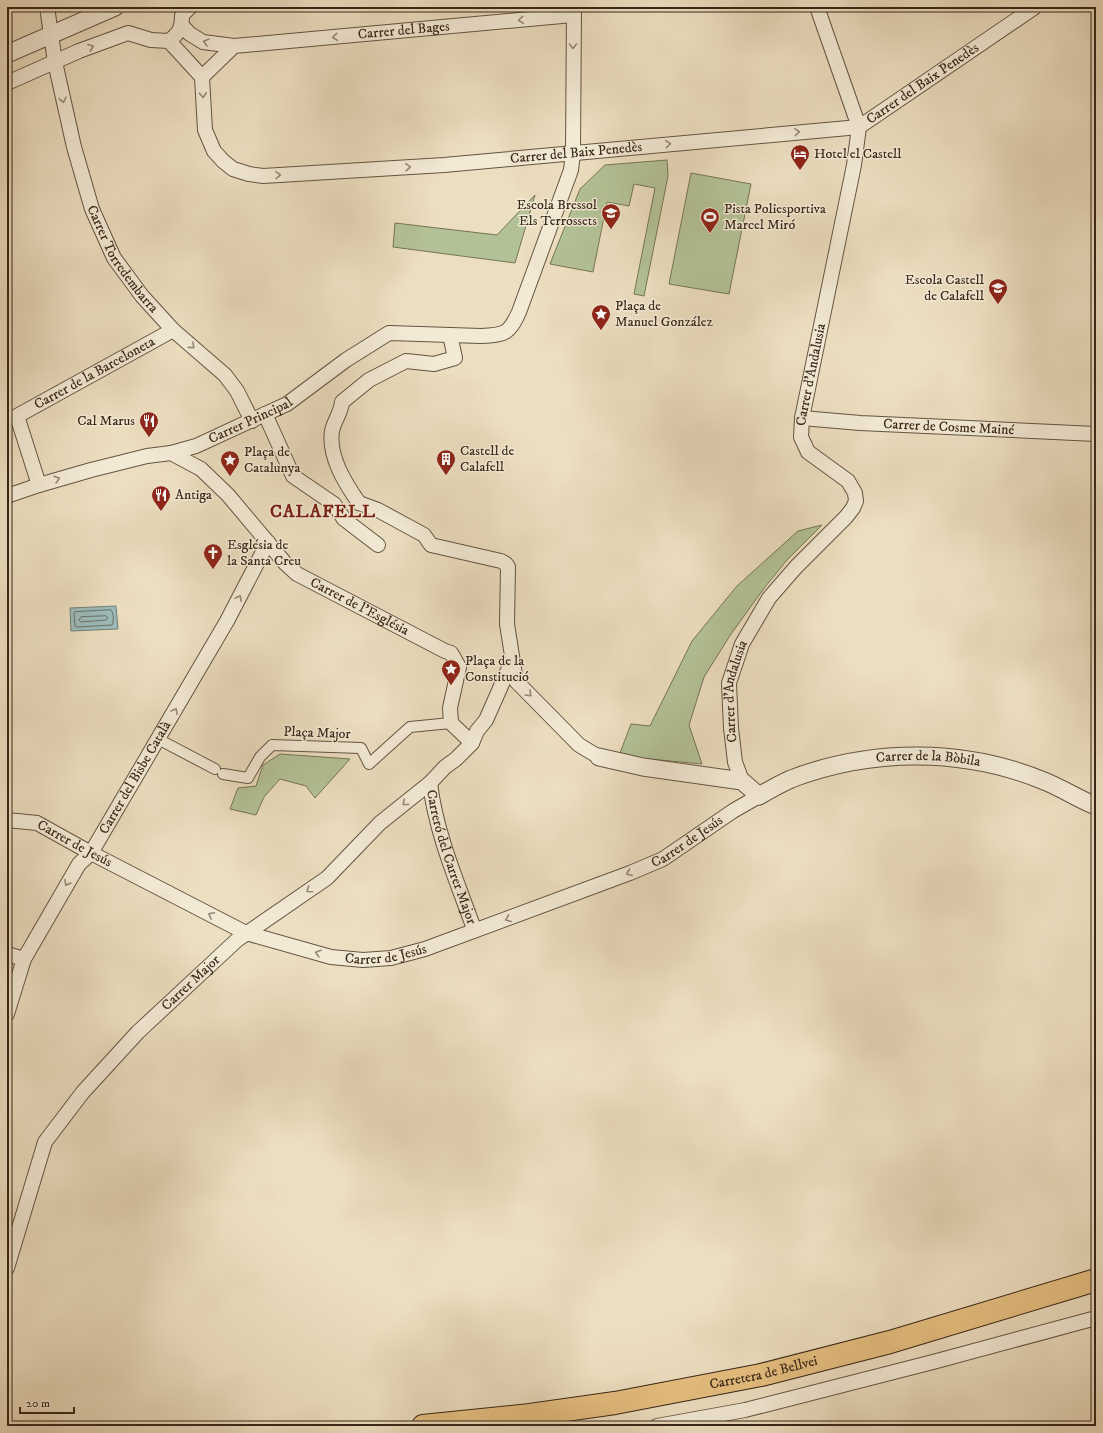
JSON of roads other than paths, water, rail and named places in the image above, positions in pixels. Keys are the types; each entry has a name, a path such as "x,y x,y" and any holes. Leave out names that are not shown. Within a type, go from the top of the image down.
{"main road":[{"name":"Carretera de Bellvei","path":"423,1426 530,1415 615,1403 762,1375 890,1342 1096,1280"}],"street":[{"name":"Carrer Torredembarra","path":"47,7 55,62 74,147 92,209 114,258 142,296 173,330 225,375 236,391 252,421"},
{"path":"7,54 115,7"},
{"name":"Carrer d'Andalusia","path":"742,781 735,762 731,728 729,683 742,644 769,598 796,567 846,517 856,501 855,493 848,481 808,452 800,437 802,418 854,165 859,126 818,7"},
{"name":"Carrer del Baix Penedès","path":"202,77 206,130 214,151 233,169 249,174 263,176 444,164 859,126 1034,7"},
{"name":"Carrer del Bages","path":"183,14 190,34 203,42 234,46 574,11"},
{"name":"Carrer Principal","path":"7,496 91,470 147,456 171,453 196,446 287,404 346,360 389,333 482,336 506,332 513,325 529,286 571,170 573,153 574,11"},
{"path":"7,83 80,51 128,33 151,40 169,41 177,35 183,14"},
{"path":"169,41 202,77 234,46"},
{"name":"Carrer de la Barceloneta","path":"39,485 17,416 173,330"},
{"path":"450,335 455,358 434,364 406,361 369,380 342,402 342,409 333,428 331,440 339,470 359,503 378,510 424,535 431,545 501,561 506,564 508,568 507,624 516,681 579,745 599,757 643,767 742,781 759,796"},
{"path":"265,414 293,476 334,504 344,519 378,545"},
{"name":"Carrer de Cosme Mainé","path":"802,418 860,423 1096,434"},
{"name":"Carrer de l'Església","path":"171,453 201,469 228,495 285,563 298,574 451,653 459,667 450,708 452,723"},
{"path":"344,519 359,503"},
{"name":"Carrer del Bisbe Català","path":"7,1014 24,958 79,864 91,853 158,739 227,621 268,542"},
{"path":"452,723 472,743 477,731 486,720 512,661"},
{"name":"Plaça Major","path":"158,739 219,772 248,778 260,758 272,745 361,748 369,764 410,727 452,723"},
{"name":"Carrer Major","path":"7,1268 45,1142 83,1092 138,1032 246,933 272,917 327,878 380,823 430,783 472,743"},
{"name":"Carrer de la Bòbila","path":"759,796 791,780 842,764 875,758 907,756 964,759 1008,769 1044,781 1096,806"},
{"name":"Carreró del Carrer Major","path":"430,783 432,804 439,831 473,926 473,931"},
{"name":"Carrer de Jesús","path":"7,820 37,822 91,853 246,933 331,956 363,960 391,958 425,949 663,859 733,811 759,796"},
{"path":"7,954 24,958"},
{"path":"657,1426 745,1410 933,1362 1096,1318"}],"water":[{"path":"116,606 118,629 71,631 70,608"}],"place":[{"name":"Hotel el Castell","path":"800,171"},
{"name":"Escola Bressol Els Terrossets","path":"611,230"},
{"name":"Pista Poliesportiva Marcel Miró","path":"710,234"},
{"name":"Escola Castell de Calafell","path":"998,305"},
{"name":"Plaça de Manuel González","path":"601,331"},
{"name":"Cal Marus","path":"149,438"},
{"name":"Castell de Calafell","path":"446,476"},
{"name":"Plaça de Catalunya","path":"230,477"},
{"name":"Antiga","path":"161,512"},
{"name":"Església de la Santa Creu","path":"213,570"},
{"name":"Plaça de la Constitució","path":"451,686"}],"district":[{"name":"CALAFELL","path":"323,512"}]}
